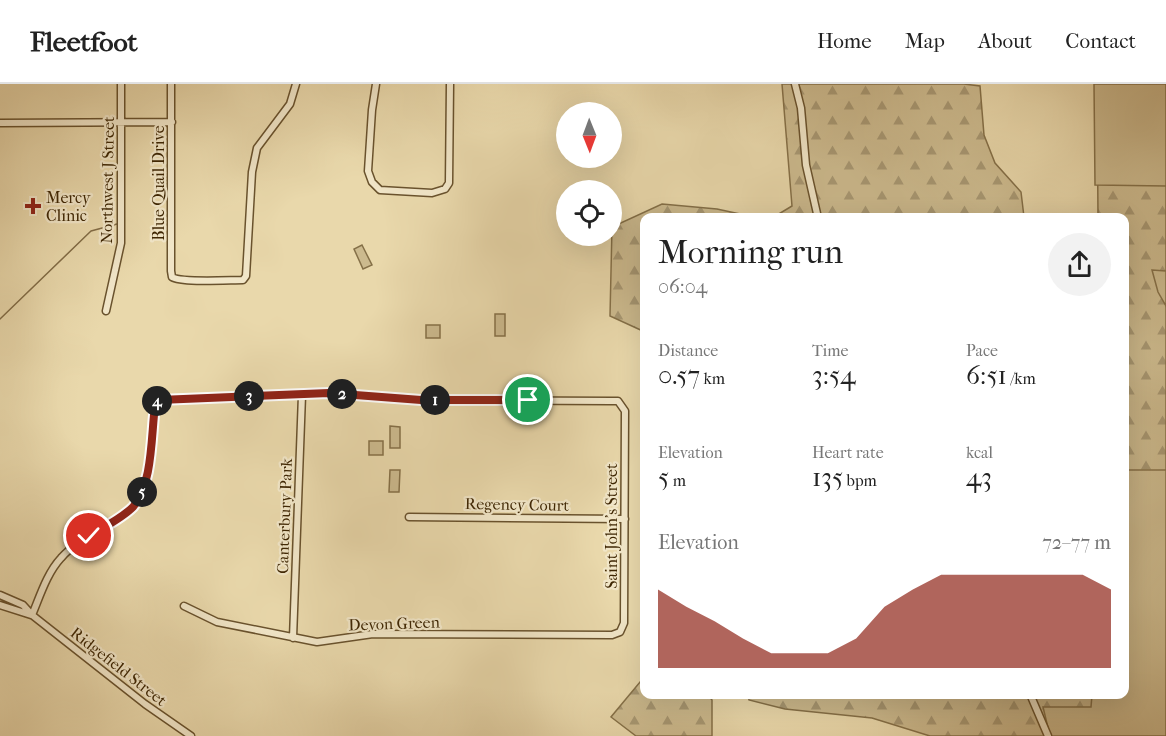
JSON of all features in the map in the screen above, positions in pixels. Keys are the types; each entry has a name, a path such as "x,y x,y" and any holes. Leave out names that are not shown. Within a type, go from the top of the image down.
{"street":[{"name":"Northwest J Street","path":"106,310 121,243 121,84"},
{"name":"Blue Quail Drive","path":"171,84 171,271 172,277 176,280 243,280 247,270 252,172 257,148 290,104 296,84"},
{"path":"376,84 368,171 372,182 380,189 432,193 445,189 449,183 450,84"},
{"path":"795,84 801,108 806,165 817,213"},
{"path":"0,123 172,122"},
{"name":"Saint John's Street","path":"302,395 329,393 421,400 618,401 626,411 624,623 620,632 612,635"},
{"path":"32,615 52,570 61,557 132,508 142,494 148,470 156,402 169,398 302,395"},
{"name":"Canterbury Park","path":"293,638 302,395"},
{"name":"Regency Court","path":"408,517 625,519"},
{"name":"Ridgefield Street","path":"1,595 23,605 32,615 145,704 191,736"},
{"name":"Ridgefield Street","path":"0,605 32,615"},
{"name":"Devon Green","path":"184,606 217,622 317,642 373,634 612,635"},
{"path":"1032,699 1048,736"}],"green space":[{"path":"782,84 964,84 980,86 984,135 995,163 1021,192 1024,213 780,213 792,206"},
{"path":"1094,84 1166,84 1166,186 1095,185"},
{"path":"1097,84 1166,84 1166,736 930,736 872,718 785,709 749,700 1129,699 1129,213 1098,213"},
{"path":"662,204 736,213 642,213"},
{"path":"640,214 640,330 610,316 612,246 622,246 622,222"},
{"path":"362,245 372,265 363,269 354,249"},
{"path":"1152,270 1166,271 1166,306 1158,292"},
{"path":"495,314 505,314 505,336 495,336"},
{"path":"426,325 440,325 440,338 426,338"},
{"path":"390,426 400,427 400,448 390,448"},
{"path":"369,441 383,441 383,455 369,455"},
{"path":"390,470 400,470 399,492 389,492"},
{"path":"1129,470 1166,470 1166,736 1050,736 1043,707 1091,707 1092,699 1129,699"},
{"path":"640,682 640,699 711,699 712,736 636,736 611,717"}],"waterway":[{"path":"0,319 91,231 117,224"}],"place":[{"name":"Mercy Clinic","path":"33,206"}],"route":[{"path":"89,536 132,508 142,494 149,463 155,406 156,402 164,398 329,393 421,400 528,400"}]}
